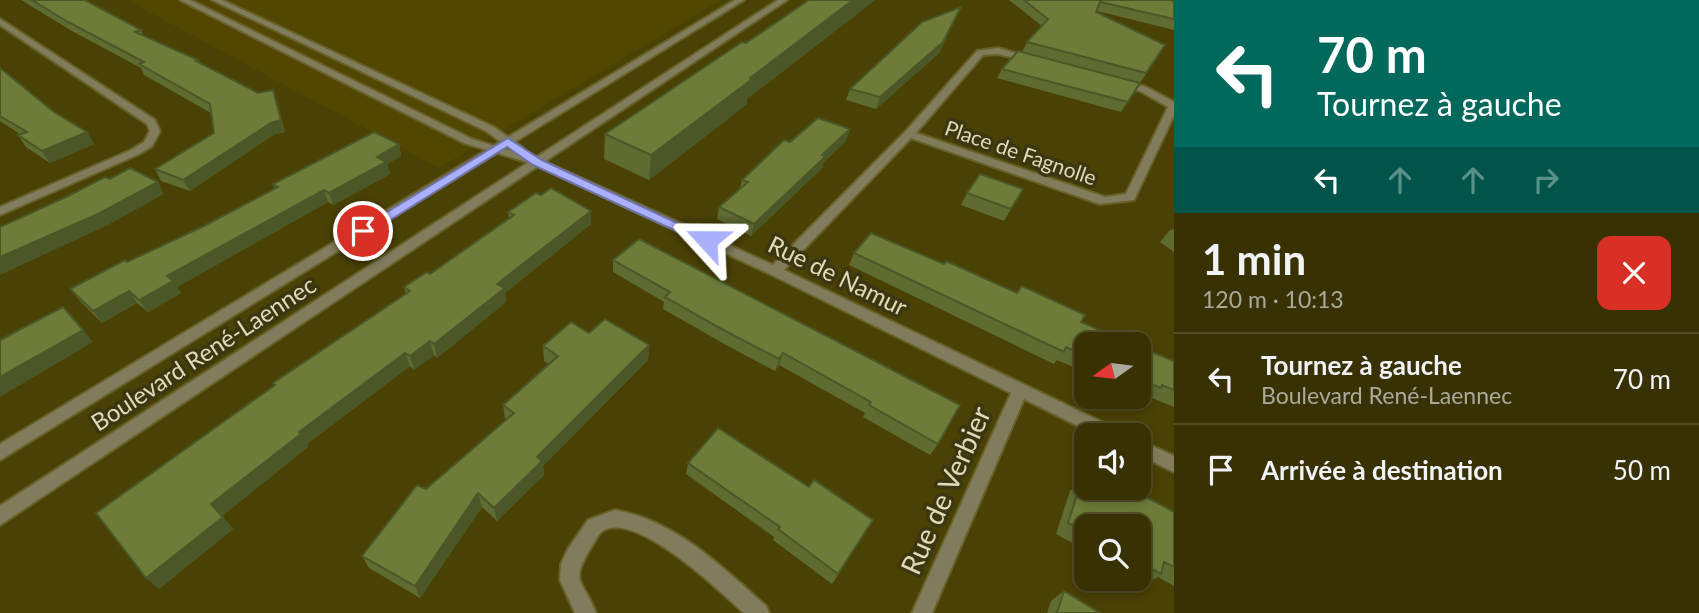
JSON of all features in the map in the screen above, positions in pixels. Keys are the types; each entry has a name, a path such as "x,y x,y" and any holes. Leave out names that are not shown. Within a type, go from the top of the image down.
{"street":[{"name":"Rue de Namur","path":"184,0 468,141 502,146 775,271 1088,423"},
{"name":"Rue de Namur","path":"216,0 490,129 502,146"},
{"name":"Boulevard René-Laennec","path":"0,453 740,0"},
{"name":"Boulevard René-Laennec","path":"0,516 783,0"},
{"path":"0,21 150,122 155,131 148,144 135,152 0,211"},
{"name":"Place de Fagnolle","path":"775,271 909,134 980,53 998,51 1038,61"},
{"name":"Place de Fagnolle","path":"909,134 1104,201 1130,197 1173,106 1143,89 1104,78"},
{"name":"Rue de Verbier","path":"922,613 1020,390"},
{"path":"1151,453 1174,464"},
{"path":"586,613 569,584 570,559 598,524 626,518 675,541 759,613"}],"shaded area":[{"path":"127,0 721,0 439,168"}],"building":[{"path":"32,0 85,0 141,30 135,32 198,60 196,61 258,93 273,90 281,120 271,123 183,180 155,169 214,133 210,104 139,64 144,62"},
{"path":"809,0 853,0 651,155 605,134 742,42 746,43"},
{"path":"1024,0 1170,0 1174,1 1174,19 1100,2 1096,12 1165,45 1146,73 1027,42 1048,19"},
{"path":"961,7 943,42 880,97 850,89 922,22"},
{"path":"1018,51 1140,83 1128,102 1002,69"},
{"path":"0,68 54,112 87,132 42,151 18,135 27,132 0,116"},
{"path":"818,118 850,129 822,155 826,156 754,224 719,207 748,182 742,180 784,140 790,142"},
{"path":"374,132 399,144 377,157 386,162 329,193 324,190 167,276 173,281 139,300 129,291 93,311 70,289 125,260 127,262 204,226 278,187 273,184"},
{"path":"130,168 158,182 98,214 0,257 0,227 105,177 110,179"},
{"path":"980,174 1023,189 1011,209 967,193"},
{"path":"551,188 591,211 497,284 505,288 434,344 430,341 410,356 405,353 299,432 301,434 211,504 223,517 146,578 96,513 275,385 273,383 410,291 404,287 427,272 430,274 514,215 508,212 536,193 541,195"},
{"path":"871,233 944,264 946,261 1017,293 1022,286 1085,315 1081,322 1104,332 1074,332 1074,350 1066,347 1064,352 854,253"},
{"path":"639,239 960,405 938,444 869,405 871,402 783,353 779,359 665,297 670,292 613,260"},
{"path":"63,307 83,330 0,377 0,340"},
{"path":"605,319 649,345 537,457 542,461 494,508 478,493 415,586 362,556 417,485 426,489 514,413 503,405 558,356 543,346 571,322 589,333"},
{"path":"1152,352 1174,361 1174,390 1162,385 1161,388 1152,384"},
{"path":"718,428 809,487 814,480 873,520 838,574 778,529 780,527 688,463"},
{"path":"1151,499 1174,512 1174,567 1164,562 1161,574 1151,569 1151,514 1074,514 1074,526 1068,523 1075,500"},
{"path":"1064,591 1100,613 1057,613"}],"route":[{"path":"363,231 508,142 537,162 707,240"}]}
